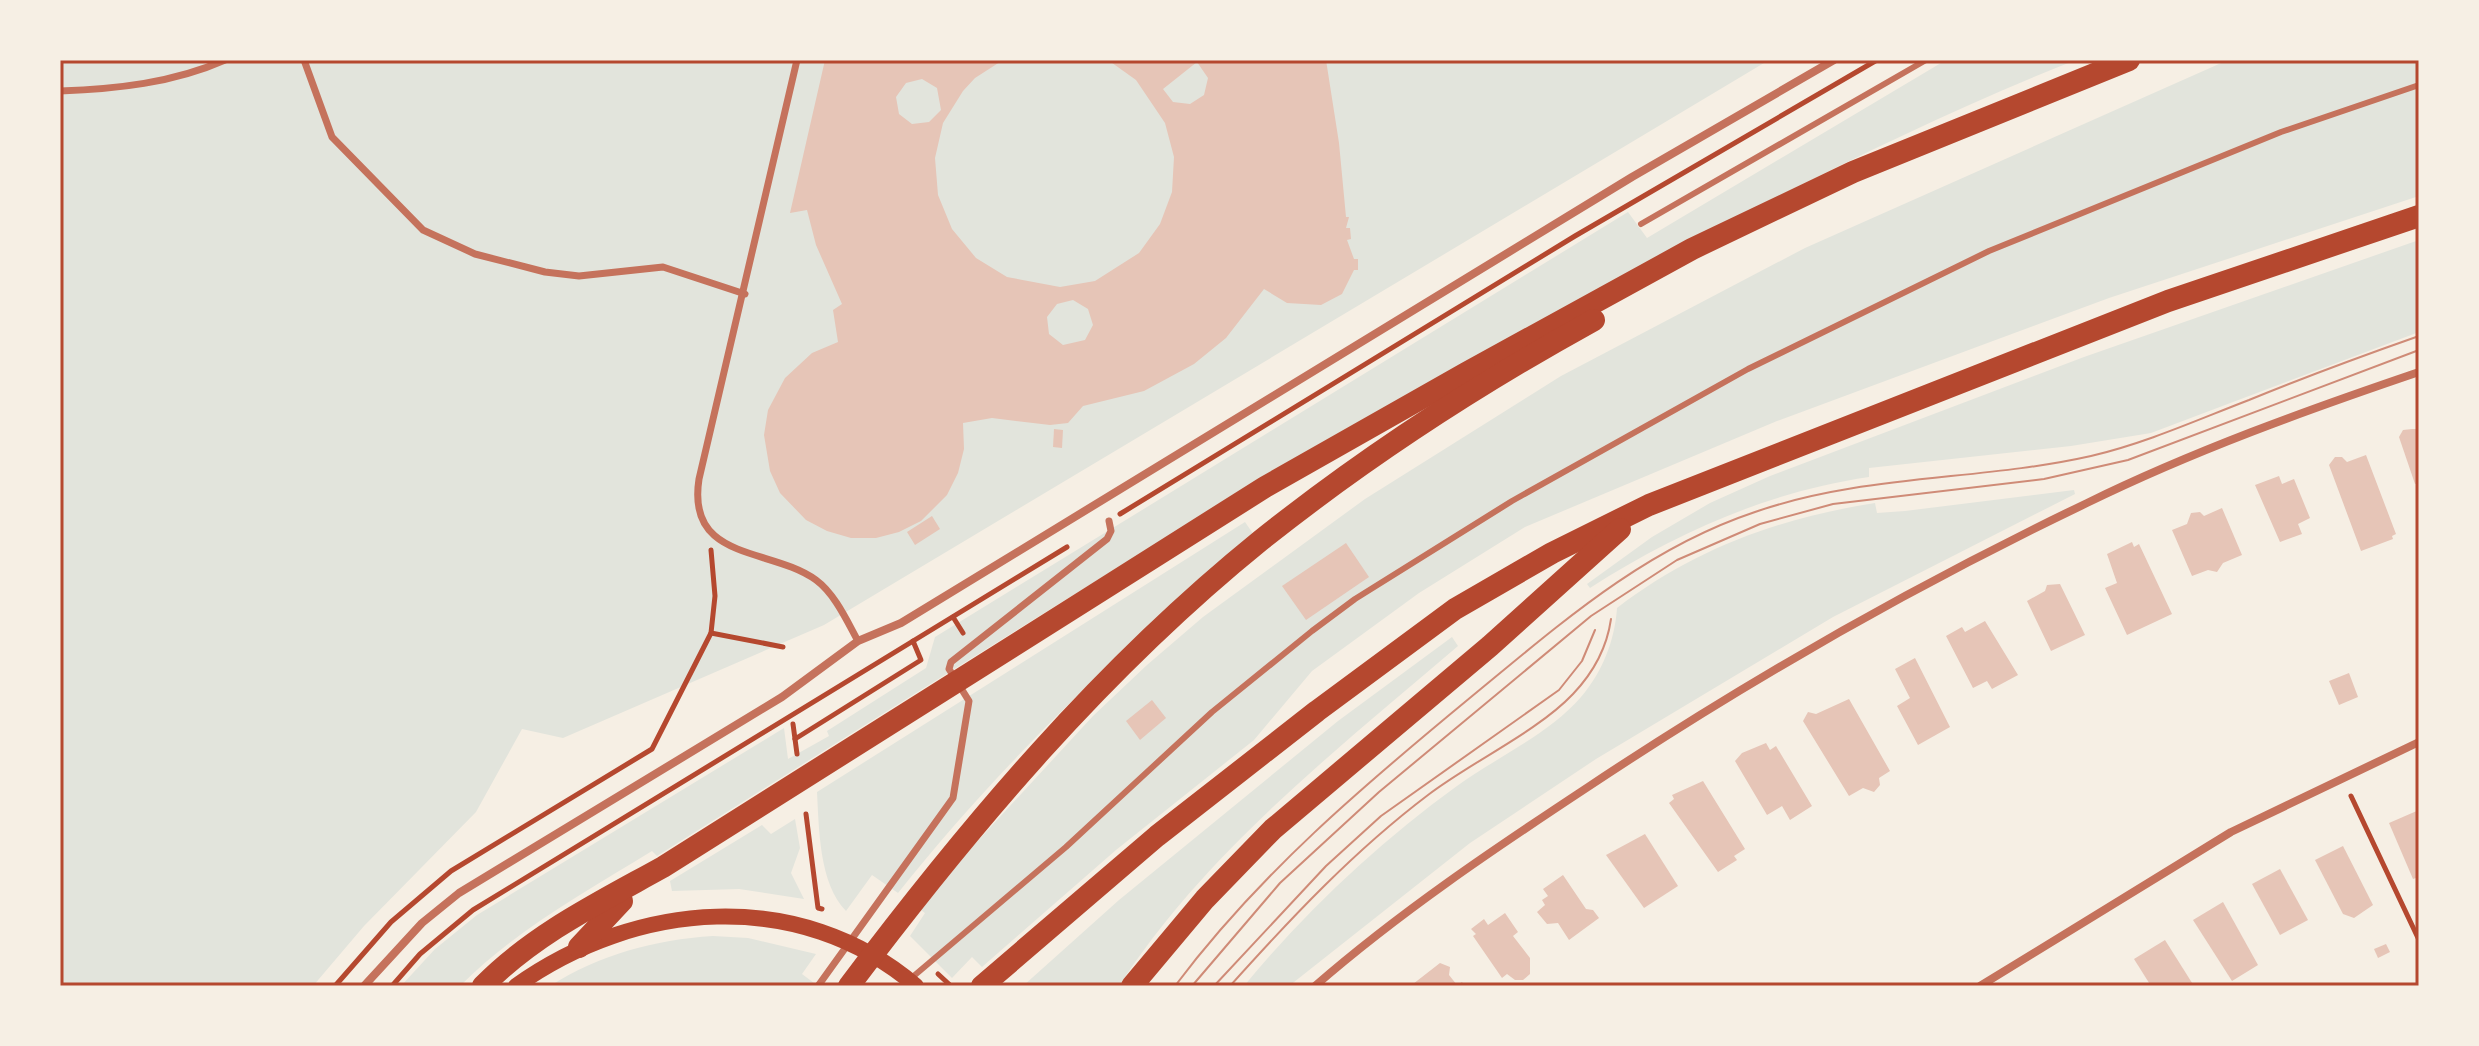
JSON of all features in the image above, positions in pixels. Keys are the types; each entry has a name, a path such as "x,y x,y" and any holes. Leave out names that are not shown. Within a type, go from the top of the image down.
{"highway":[{"path":"483,986 538,940 663,867 1252,495 1480,365 1692,249 1853,172 2129,60"},
{"path":"849,986 966,834 1087,700 1179,612 1300,511 1387,448 1575,330 1934,140"},
{"path":"987,981 1157,836 1455,609 1552,553 1649,505 2168,301 2419,216"},
{"path":"1132,986 1240,862 1307,797 1490,646 1568,573 1649,505"},
{"path":"579,947 608,913 663,867"},
{"path":"1143,986 1168,945"}],"main road":[{"path":"516,986 579,947 658,921 741,917 821,933 867,953 912,983"}],"street":[{"path":"60,91 130,85 183,75 225,60"},
{"path":"304,60 332,137 423,230 475,254 545,272 579,276 663,267 745,294"},
{"path":"797,60 745,294 699,479 698,505 709,529 729,546 815,579 827,589 858,641"},
{"path":"364,986 422,923 459,893 782,697 858,641 901,623 1632,177 1834,60"},
{"path":"1315,986 1412,909 1519,832 1687,721 1795,657 2087,502 2327,404 2419,372"},
{"path":"818,986 890,888 956,788 969,704 949,669 951,662 1107,539 1111,531 1109,521"},
{"path":"1980,986 2231,832 2419,742"}],"lane":[{"path":"1641,224 1926,60"},
{"path":"912,983 1212,712 1312,631 1355,599 1512,501 1748,369 1989,251 2281,132 2419,85"}],"path":[{"path":"1109,521 1575,236 1877,60"},
{"path":"652,749 686,689 711,633 715,596 709,529"},
{"path":"392,986 428,947 473,910 1070,545"},
{"path":"711,633 783,647"},
{"path":"795,739 921,660 913,641"},
{"path":"793,724 797,756"},
{"path":"2351,796 2419,940"},
{"path":"806,814 818,908"}],"shaded area":[{"path":"60,60 1769,60 824,625 563,738 522,729 476,812 364,926 313,986 60,986"},
{"path":"1946,60 2076,60 1881,146 1558,311 1168,537 657,856 652,851 528,929 460,986 401,986 435,949 477,915 784,728 788,759 829,736 827,731 926,668 935,637 1628,212 1647,238"},
{"path":"2228,60 2419,60 2419,196 2109,298 1777,421 1525,527 1419,593 1312,671 1254,740 1116,850 982,967 972,957 952,978 910,936 925,913 918,908 925,898 1093,716 1203,617 1365,499 1561,376 1805,248"},
{"path":"2419,240 2419,332 2151,433 2071,446 1869,468 1869,477 1794,493 1724,518 1656,550 1590,588 1587,584 1652,537 1710,503 1770,476 2084,357"},
{"path":"2074,490 2075,494 1833,617 1596,759 1470,843 1289,986 1244,986 1318,905 1399,831 1457,786 1568,711 1601,667 1613,632 1617,608 1676,569 1771,527 1840,509 1875,503 1877,513 1905,511"},
{"path":"1245,522 1254,535 1067,705 980,796 898,893 872,875 846,911 837,900 825,871 817,792"},
{"path":"1452,637 1458,646 1321,763 1233,846 1192,890 1119,986 1023,986 1119,900 1338,721"},
{"path":"795,819 800,848 791,873 804,899 739,889 672,891 670,881 762,825 771,834"},
{"path":"713,936 748,938 816,954 802,974 818,986 550,986 589,965 628,950"}],"building":[{"path":"825,60 1003,60 975,78 943,123 935,158 938,195 952,229 976,258 1007,277 1060,287 1095,281 1139,253 1160,224 1172,192 1174,157 1165,123 1136,80 1108,60 1326,60 1339,143 1346,217 1349,217 1346,228 1350,228 1351,239 1347,240 1354,259 1358,259 1358,270 1354,270 1342,294 1321,305 1287,303 1264,289 1226,338 1194,364 1144,391 1083,406 1068,423 1050,425 992,418 963,423 964,449 958,473 947,495 921,521 899,532 876,538 851,538 827,531 806,520 780,493 770,471 764,435 768,410 785,378 812,353 838,342 833,310 842,304 816,245 807,210 790,213","holes":["1197,62 1208,78 1204,95 1190,104 1173,102 1163,89","922,79 937,88 941,110 929,122 912,124 899,114 896,97 906,83","1073,300 1088,309 1093,325 1085,340 1063,345 1049,334 1047,317 1057,304"]},
{"path":"1054,429 1063,430 1062,448 1053,447"},
{"path":"2419,429 2419,483 2415,484 2399,437 2403,430"},
{"path":"2366,455 2396,534 2392,536 2393,539 2361,551 2329,465 2335,457 2342,457 2347,462"},
{"path":"2279,476 2282,484 2294,479 2310,518 2298,524 2302,534 2280,542 2255,485"},
{"path":"2222,508 2242,555 2223,563 2217,572 2208,570 2192,576 2172,530 2187,524 2191,513 2200,512 2204,516"},
{"path":"932,516 940,529 915,545 907,532"},
{"path":"2132,542 2134,547 2139,544 2172,614 2127,635 2105,588 2117,583 2107,554"},
{"path":"1346,543 1369,577 1306,620 1282,586"},
{"path":"2060,584 2085,635 2051,651 2027,601 2045,591 2047,585"},
{"path":"1985,621 2018,675 1992,689 1987,681 1973,688 1946,636 1962,627 1965,632"},
{"path":"1915,658 1950,727 1918,745 1897,706 1910,698 1895,669"},
{"path":"2349,673 2358,697 2339,705 2329,681"},
{"path":"1849,699 1890,771 1879,778 1880,785 1874,792 1863,788 1849,796 1803,721 1808,712 1816,714"},
{"path":"1152,700 1166,718 1140,740 1126,721"},
{"path":"1766,743 1770,750 1776,746 1812,806 1790,820 1782,806 1767,815 1735,761 1742,753"},
{"path":"1703,781 1745,849 1734,856 1737,860 1718,872 1669,803 1674,799 1672,795"},
{"path":"2419,810 2419,877 2413,879 2389,823"},
{"path":"1645,834 1678,886 1644,908 1606,855"},
{"path":"2343,846 2373,905 2354,918 2343,914 2315,860"},
{"path":"2280,869 2308,920 2280,935 2252,884"},
{"path":"1563,875 1586,909 1593,910 1599,918 1569,940 1558,923 1547,924 1537,912 1545,905 1542,900 1548,896 1543,889"},
{"path":"2223,902 2258,965 2232,981 2193,920"},
{"path":"1505,913 1518,932 1513,936 1530,958 1530,974 1523,980 1515,980 1507,974 1502,978 1471,929 1484,919 1488,925"},
{"path":"2165,940 2194,986 2151,986 2134,959"},
{"path":"2386,944 2390,952 2378,958 2374,949"},
{"path":"1440,963 1450,967 1449,975 1457,985 1462,982 1465,986 1413,984"}],"tram line":[{"path":"1175,986 1242,906 1352,798 1537,642 1605,591 1676,546 1755,512 1796,500 1880,484 2049,464 2111,451 2419,336"},
{"path":"1192,986 1280,883 1379,792 1591,616 1677,560 1760,524 1833,504 2044,479 2128,460 2419,350"},
{"path":"1230,986 1300,910 1401,816 1445,783 1523,734 1573,694 1598,659 1611,619"},
{"path":"1214,986 1326,866 1381,816 1559,690 1582,661 1595,630"}]}
